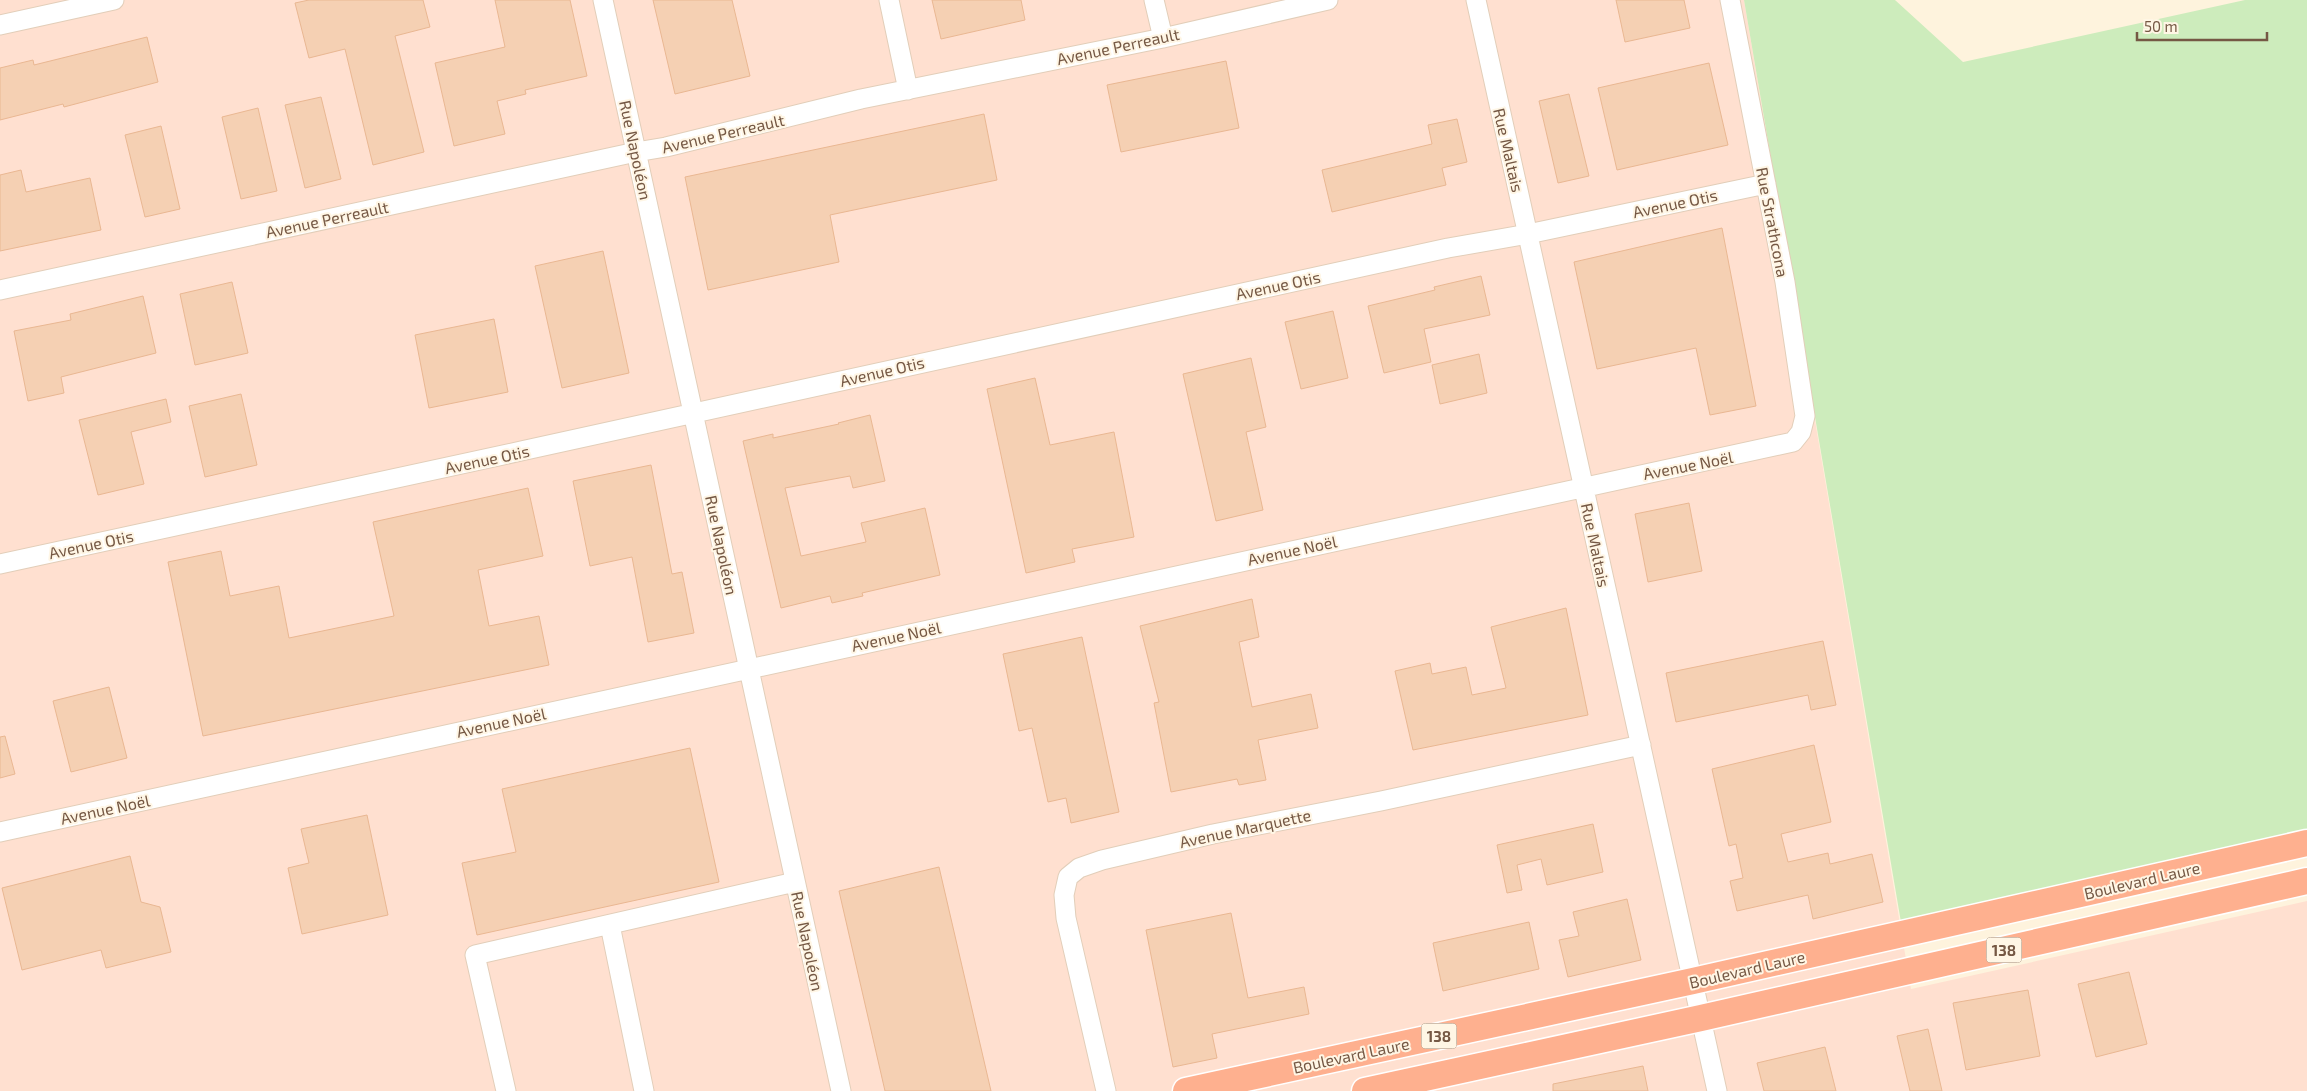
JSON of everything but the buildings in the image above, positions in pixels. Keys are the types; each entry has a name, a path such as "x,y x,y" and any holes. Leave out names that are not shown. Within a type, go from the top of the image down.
{"highway":[{"name":"Boulevard Laure","path":"1186,1091 1693,981 2307,843"},
{"name":"138","path":"1366,1091 1701,1018 2307,881"}],"street":[{"path":"0,25 114,0"},
{"name":"Rue Napoléon","path":"603,0 841,1091"},
{"path":"889,0 908,90"},
{"path":"1154,0 1163,38"},
{"name":"Avenue Perreault","path":"0,290 666,147 861,99 1163,38 1328,0"},
{"name":"Rue Maltais","path":"1476,0 1717,1091"},
{"name":"Rue Strathcona","path":"1730,0 1785,282 1805,416 1801,432 1793,442"},
{"name":"Avenue Otis","path":"0,564 1448,248 1528,234 1766,184"},
{"name":"Avenue Noël","path":"0,832 1583,486 1761,451 1793,442"},
{"name":"Avenue Marquette","path":"1106,1091 1066,918 1064,895 1068,877 1079,868 1123,854 1213,834 1381,801 1641,746"},
{"path":"506,1091 475,956 795,882"},
{"path":"610,925 644,1091"}],"shaded area":[{"path":"0,0 1744,0 1911,989 2307,901 2307,1091 0,1091"}],"green space":[{"path":"1744,0 1895,0 1963,62 2245,0 2307,0 2307,840 1903,934"}]}
